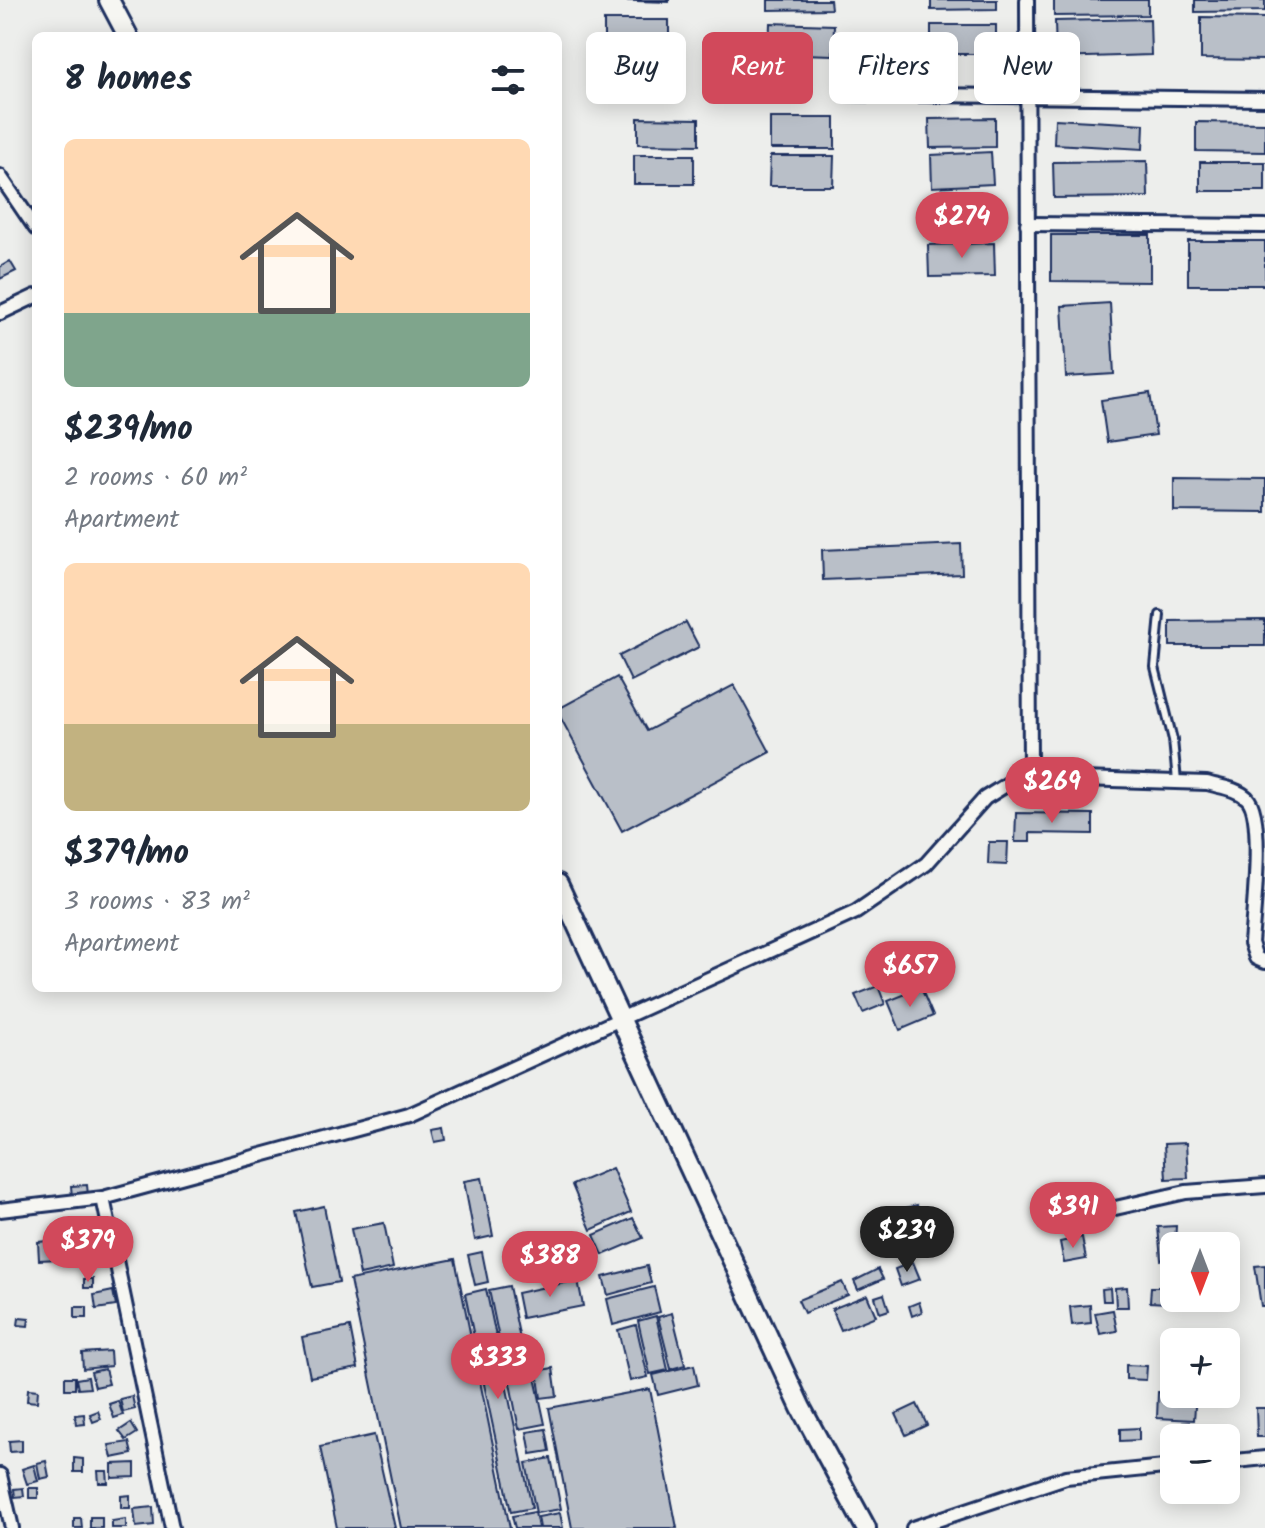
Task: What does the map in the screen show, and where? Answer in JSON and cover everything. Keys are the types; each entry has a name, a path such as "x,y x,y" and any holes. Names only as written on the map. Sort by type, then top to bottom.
{"main road":[{"path":"109,0 126,32"},
{"path":"562,893 801,1408 866,1528"}],"street":[{"path":"1027,0 1027,32"},
{"path":"1080,96 1265,99"},
{"path":"1027,104 1030,775"},
{"path":"0,176 32,223"},
{"path":"1027,224 1265,226"},
{"path":"0,313 32,298"},
{"path":"0,1210 103,1198 409,1115 856,912 926,864 960,824 1000,786 1030,775 1207,783 1234,790 1249,799 1258,820 1260,885 1251,943 1256,958 1265,962"},
{"path":"1102,1211 1186,1192 1265,1186"},
{"path":"103,1198 172,1528"},
{"path":"1240,1461 1265,1458"},
{"path":"913,1528 1066,1477 1160,1467"},
{"path":"0,1475 12,1528"}],"lane":[{"path":"1160,615 1155,667 1173,740 1177,782"}],"building":[{"path":"603,0 669,0 669,2"},
{"path":"768,0 830,0 831,9 768,10"},
{"path":"931,0 997,0 997,9 931,10"},
{"path":"1054,0 1148,0 1148,15 1054,16"},
{"path":"1195,0 1265,0 1265,11 1195,12"},
{"path":"1201,17 1265,18 1265,60 1201,59"},
{"path":"1150,19 1151,55 1080,57 1080,32 1055,32 1055,21"},
{"path":"604,20 669,20 669,32 604,32"},
{"path":"770,23 834,25 834,32 829,32 829,55 813,54 813,32 770,32"},
{"path":"931,25 996,25 996,32 974,32 974,54 958,54 958,32 931,32"},
{"path":"638,118 699,119 699,145 638,144"},
{"path":"770,118 835,118 835,149 770,149"},
{"path":"995,118 995,147 930,148 929,119"},
{"path":"1055,119 1144,124 1143,149 1054,144"},
{"path":"1196,122 1265,123 1265,152 1196,151"},
{"path":"991,152 993,184 932,187 931,155"},
{"path":"634,155 694,155 694,184 634,184"},
{"path":"770,156 834,156 833,186 769,186"},
{"path":"1147,161 1148,197 1054,198 1053,162"},
{"path":"1200,162 1265,162 1265,191 1200,191"},
{"path":"1051,235 1150,235 1150,282 1051,281"},
{"path":"1188,241 1265,241 1265,285 1188,285"},
{"path":"994,243 995,276 929,277 928,245"},
{"path":"10,261 16,271 0,279 0,267"},
{"path":"1110,303 1114,374 1066,377 1062,306"},
{"path":"1150,393 1156,435 1107,442 1101,400"},
{"path":"1174,478 1265,479 1265,512 1174,511"},
{"path":"961,544 962,574 823,580 822,550"},
{"path":"1265,620 1265,646 1170,646 1170,621"},
{"path":"686,622 699,647 631,681 619,656"},
{"path":"617,677 647,731 734,685 770,752 622,831 562,720 562,707"},
{"path":"1016,813 1093,814 1093,834 1030,833 1030,842 1015,842"},
{"path":"989,842 1008,842 1007,865 988,864"},
{"path":"878,986 885,1004 863,1013 855,995"},
{"path":"921,988 933,1016 900,1030 888,1001"},
{"path":"444,1128 446,1140 435,1142 432,1130"},
{"path":"1186,1143 1188,1178 1166,1179 1164,1144"},
{"path":"612,1168 631,1212 591,1230 572,1185"},
{"path":"482,1178 493,1236 475,1240 464,1181"},
{"path":"87,1185 88,1195 72,1197 71,1186"},
{"path":"917,1205 925,1235 887,1245 879,1215"},
{"path":"324,1206 339,1282 312,1287 296,1212"},
{"path":"633,1218 643,1238 603,1255 594,1235"},
{"path":"384,1223 393,1268 360,1275 351,1229"},
{"path":"1176,1226 1176,1232 1160,1232 1160,1249 1158,1227"},
{"path":"80,1234 84,1252 67,1255 63,1238"},
{"path":"1082,1237 1086,1259 1064,1263 1060,1242"},
{"path":"58,1240 59,1259 39,1260 38,1242"},
{"path":"482,1252 488,1282 475,1285 468,1255"},
{"path":"455,1259 510,1528 401,1528 350,1280"},
{"path":"913,1262 920,1279 901,1286 895,1269"},
{"path":"1265,1265 1265,1306 1261,1306 1255,1266"},
{"path":"647,1266 651,1283 608,1295 603,1277"},
{"path":"878,1269 883,1279 858,1290 854,1281"},
{"path":"84,1279 93,1279 93,1288 84,1288"},
{"path":"578,1280 583,1306 522,1318 517,1293"},
{"path":"842,1282 848,1295 804,1313 798,1300"},
{"path":"509,1286 522,1349 502,1353 489,1290"},
{"path":"654,1287 660,1312 613,1325 607,1299"},
{"path":"1127,1287 1128,1307 1116,1307 1115,1288"},
{"path":"1151,1287 1160,1287 1160,1303 1150,1302"},
{"path":"1110,1288 1111,1301 1103,1301 1102,1289"},
{"path":"486,1289 532,1508 511,1512 465,1294"},
{"path":"113,1291 116,1306 96,1309 94,1295"},
{"path":"884,1294 889,1310 880,1313 875,1297"},
{"path":"867,1295 876,1316 841,1330 832,1309"},
{"path":"919,1302 922,1312 912,1316 909,1306"},
{"path":"1090,1305 1091,1323 1072,1325 1070,1307"},
{"path":"75,1307 87,1307 87,1318 75,1318"},
{"path":"1113,1310 1117,1331 1100,1334 1095,1313"},
{"path":"672,1313 685,1365 671,1369 658,1317"},
{"path":"656,1316 668,1370 650,1374 638,1321"},
{"path":"19,1318 29,1319 28,1326 18,1325"},
{"path":"636,1325 648,1377 630,1381 618,1330"},
{"path":"350,1327 358,1368 310,1377 302,1337"},
{"path":"110,1351 111,1366 83,1369 82,1353"},
{"path":"694,1365 698,1385 658,1395 653,1375"},
{"path":"1126,1365 1147,1366 1146,1380 1126,1379"},
{"path":"533,1368 545,1424 519,1429 508,1373"},
{"path":"553,1368 557,1396 541,1398 537,1371"},
{"path":"105,1369 109,1384 95,1387 91,1372"},
{"path":"65,1377 75,1377 75,1389 65,1389"},
{"path":"88,1377 90,1388 78,1389 76,1379"},
{"path":"28,1389 38,1390 37,1402 27,1401"},
{"path":"650,1389 677,1528 572,1528 549,1408"},
{"path":"1158,1392 1160,1408 1195,1408 1194,1420 1157,1418"},
{"path":"132,1396 135,1409 123,1412 120,1399"},
{"path":"118,1401 123,1415 114,1418 109,1404"},
{"path":"917,1404 927,1425 906,1435 896,1414"},
{"path":"1256,1408 1265,1408 1265,1437 1257,1437"},
{"path":"98,1411 101,1419 93,1422 90,1414"},
{"path":"84,1414 85,1424 76,1425 75,1415"},
{"path":"131,1423 137,1433 126,1440 119,1431"},
{"path":"1139,1428 1139,1440 1120,1441 1120,1429"},
{"path":"546,1429 550,1451 531,1454 527,1432"},
{"path":"374,1435 395,1528 337,1528 320,1447"},
{"path":"22,1440 22,1451 10,1452 9,1441"},
{"path":"129,1442 132,1454 112,1458 109,1445"},
{"path":"74,1458 83,1459 83,1472 74,1472"},
{"path":"551,1458 561,1509 536,1513 526,1463"},
{"path":"46,1461 49,1477 40,1479 37,1463"},
{"path":"135,1463 135,1477 112,1478 112,1464"},
{"path":"34,1465 38,1481 27,1484 22,1469"},
{"path":"98,1471 107,1471 108,1483 99,1483"},
{"path":"23,1488 24,1496 15,1497 14,1489"},
{"path":"29,1488 38,1488 38,1498 29,1498"},
{"path":"130,1495 130,1508 121,1508 121,1496"},
{"path":"153,1507 154,1525 136,1527 134,1509"},
{"path":"535,1512 538,1528 515,1528 512,1516"},
{"path":"560,1513 563,1528 540,1528 538,1517"},
{"path":"90,1517 102,1517 102,1528 90,1528"},
{"path":"74,1518 81,1518 82,1528 74,1528"},
{"path":"126,1519 126,1528 112,1528 112,1521"}]}
